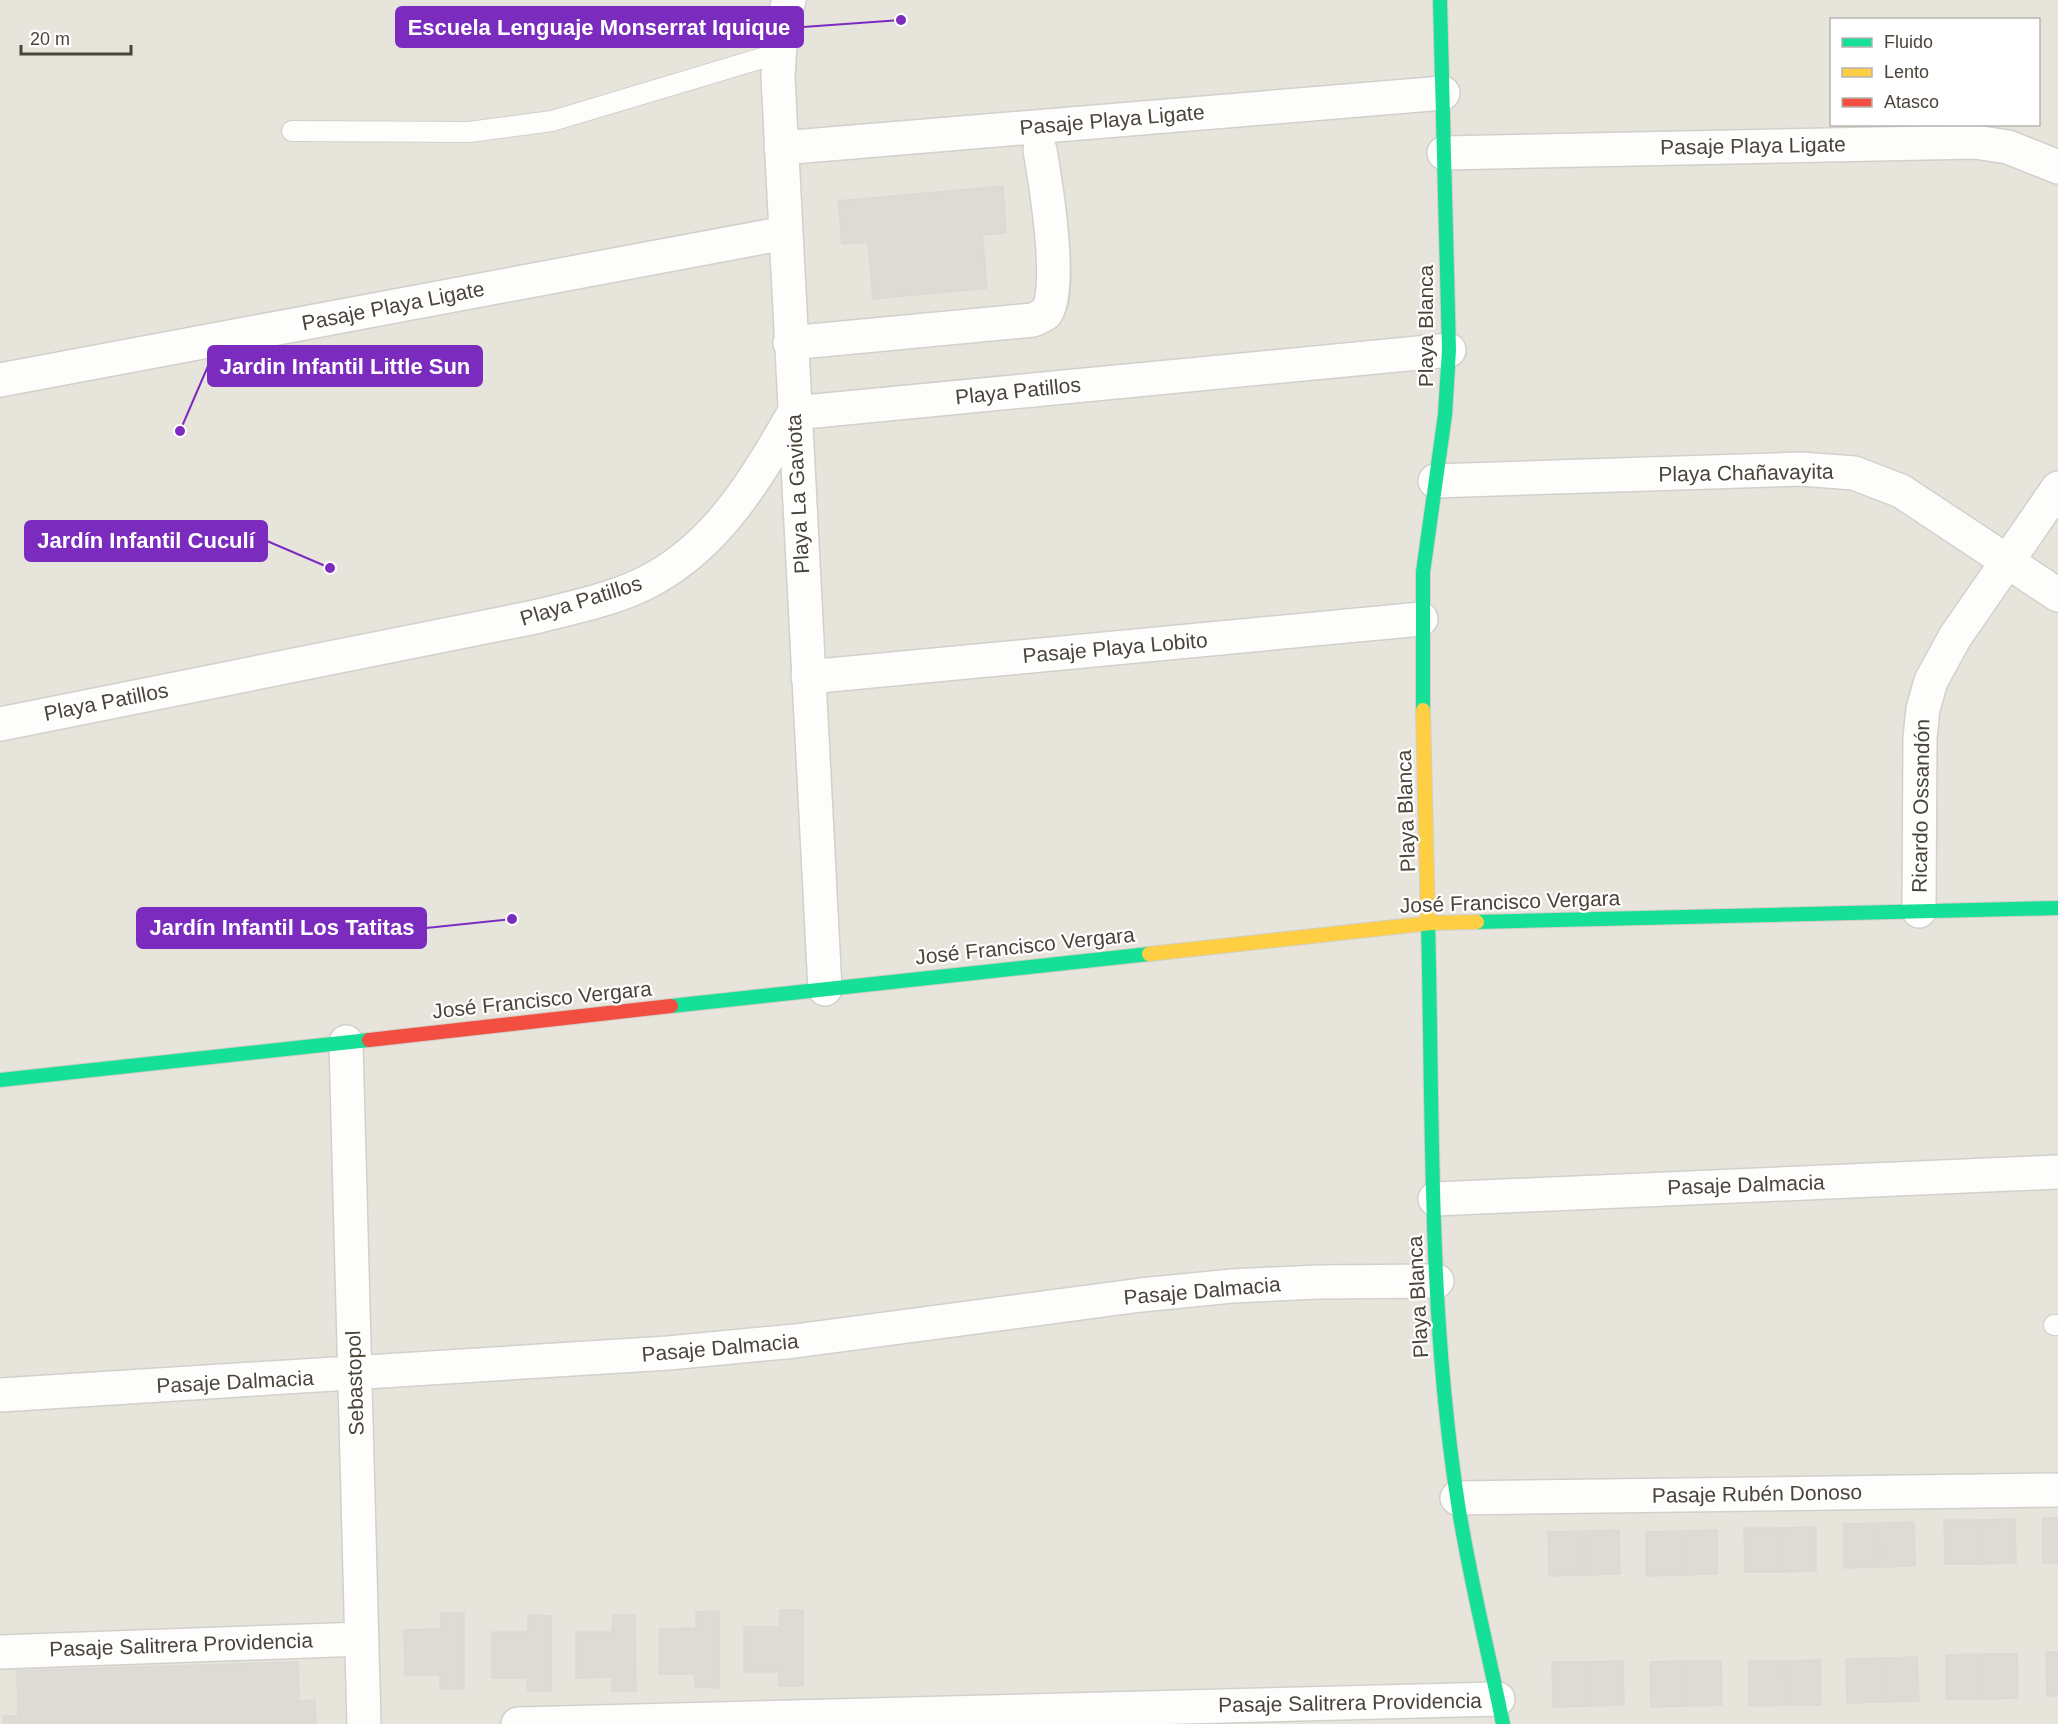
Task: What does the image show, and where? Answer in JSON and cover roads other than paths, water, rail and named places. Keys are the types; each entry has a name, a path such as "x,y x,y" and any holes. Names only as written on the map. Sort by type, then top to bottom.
{"street":[{"name":"Playa La Gaviota","path":"789,0 778,54 781,148 825,989"},
{"name":"Playa Blanca","path":"1440,0 1449,350 1445,415 1423,572 1421,619 1431,923 1437,1281 1450,1449 1457,1498 1500,1712"},
{"name":"Pasaje Playa Ligate","path":"781,148 1443,93"},
{"name":"Pasaje Playa Ligate","path":"1444,153 1964,141 2008,147 2058,167"},
{"path":"790,343 1034,320 1045,314 1052,298 1052,214 1040,150"},
{"name":"Pasaje Playa Ligate","path":"0,380 785,233"},
{"name":"Playa Patillos","path":"0,724 534,617 620,594 653,579 678,562 728,517 749,491 794,413 1449,350"},
{"name":"Playa Chañavayita","path":"1435,481 1801,469 1837,470 1878,480 1901,491 2058,595"},
{"name":"Ricardo Ossandón","path":"1919,911 1920,738 1923,709 1931,681 1942,658 2058,488"},
{"name":"Pasaje Playa Lobito","path":"808,677 1421,619"},
{"name":"José Francisco Vergara","path":"0,1080 1431,923 2058,908"},
{"name":"Sebastopol","path":"346,1042 364,1724"},
{"name":"Pasaje Dalmacia","path":"1435,1198 2058,1172"},
{"name":"Pasaje Dalmacia","path":"0,1395 355,1375 795,1341 1141,1295 1232,1286 1317,1282 1437,1281"},
{"name":"Pasaje Rubén Donoso","path":"1457,1498 2058,1490"},
{"name":"Pasaje Salitrera Providencia","path":"0,1652 362,1639"},
{"name":"Pasaje Salitrera Providencia","path":"518,1724 1500,1712"}],"lane":[{"path":"292,131 469,132 552,121 778,54"}],"place":[{"name":"Escuela Lenguaje Monserrat Iquique","path":"901,20"},
{"name":"Jardin Infantil Little Sun","path":"180,431"},
{"name":"Jardín Infantil Cuculí","path":"330,568"},
{"name":"Jardín Infantil Los Tatitas","path":"512,919"}]}
